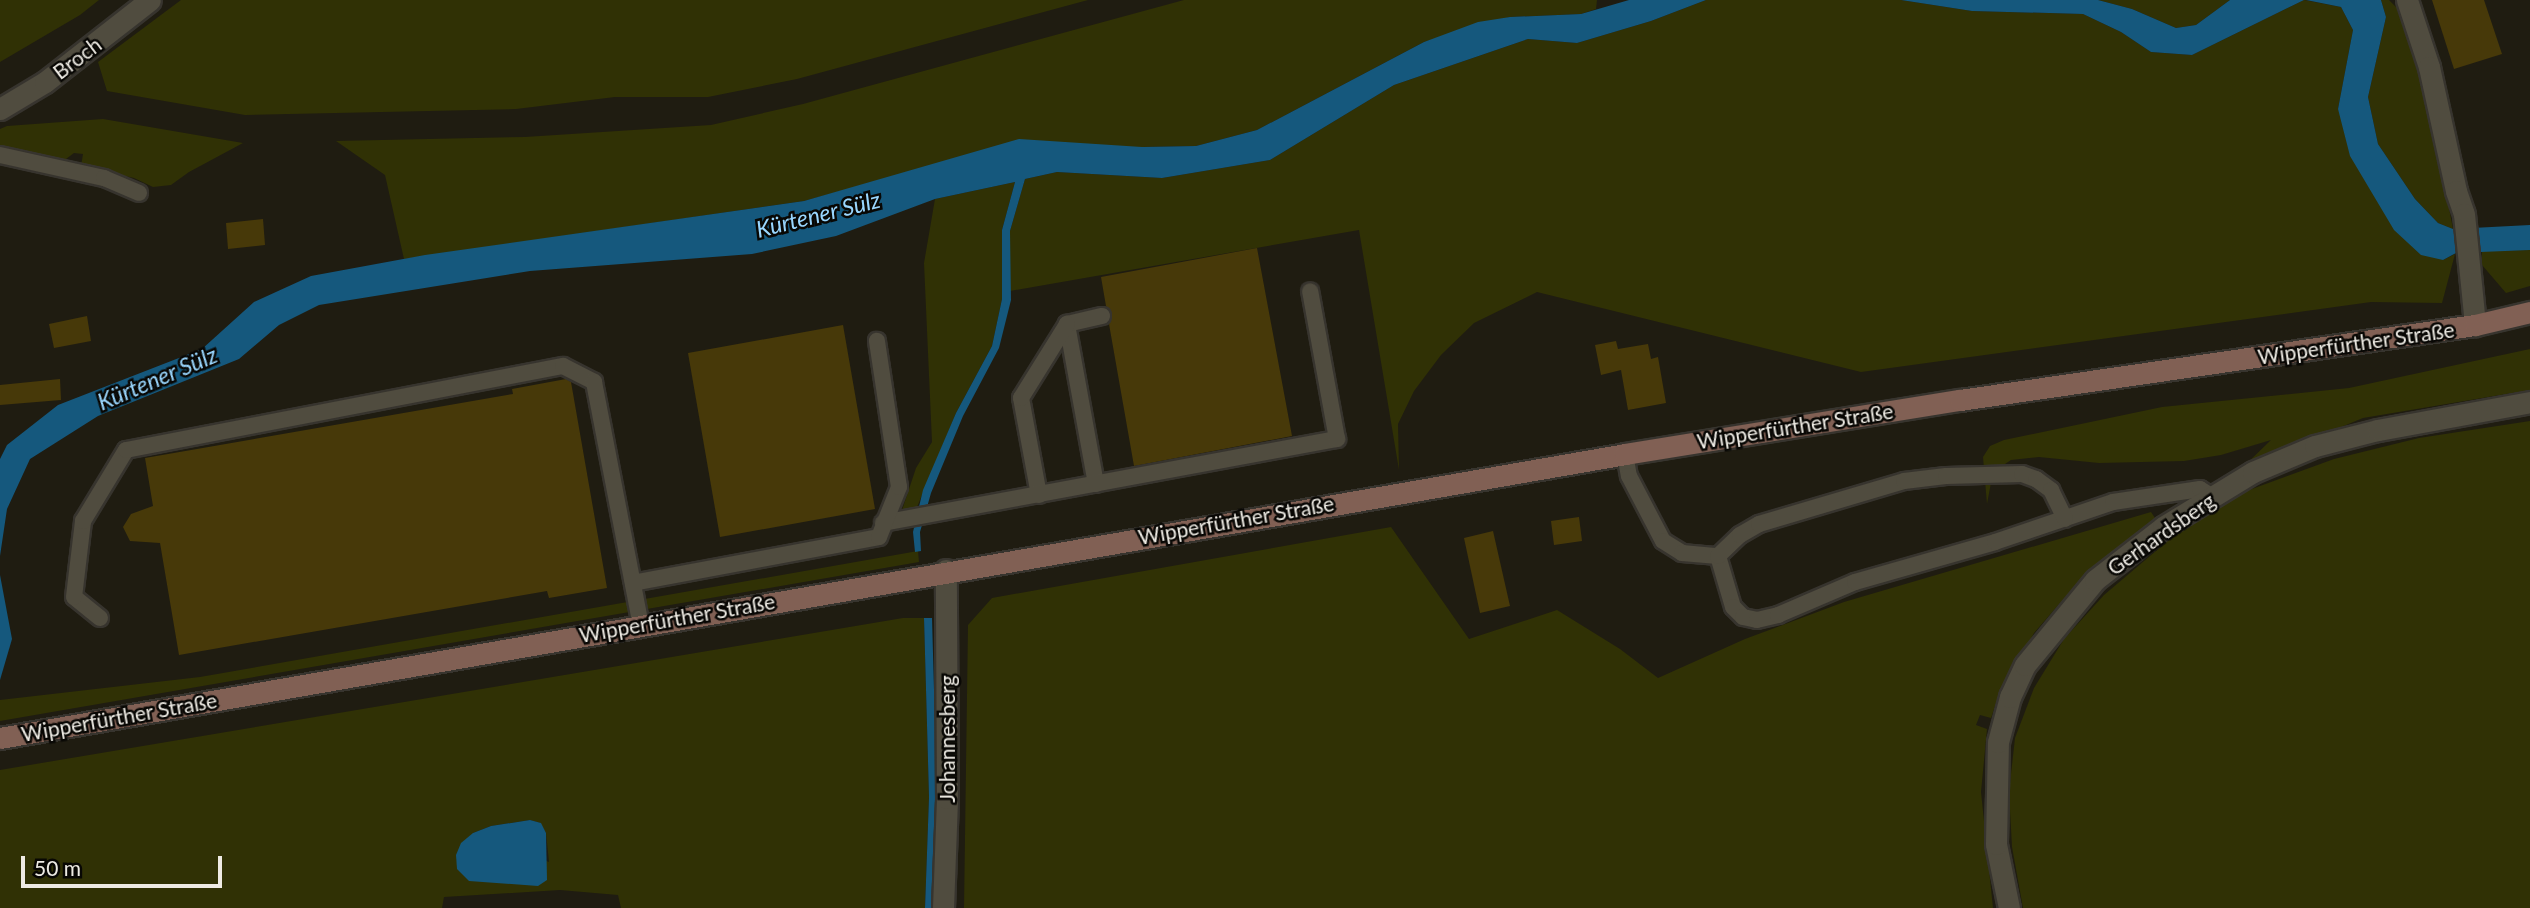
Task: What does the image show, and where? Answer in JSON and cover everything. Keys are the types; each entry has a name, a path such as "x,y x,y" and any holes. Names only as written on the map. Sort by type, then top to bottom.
{"main road":[{"name":"Wipperfürther Straße","path":"0,738 946,570 1625,454 1960,400 2475,326 2530,312"}],"street":[{"name":"Broch","path":"0,109 45,82 150,0"},
{"name":"Wipperfürther Straße","path":"2407,0 2429,67 2456,191 2464,214 2475,326"},
{"name":"Gerhardsberg","path":"2009,908 1996,844 1998,742 2010,697 2025,665 2095,580 2163,527 2253,472 2315,446 2378,430 2530,402"},
{"name":"Johannesberg","path":"943,908 947,798 946,570"}],"lane":[{"path":"0,155 104,178 139,193"},
{"path":"883,523 1337,439 1310,290"},
{"path":"1039,495 1021,398 1067,324 1102,316"},
{"path":"1067,324 1096,484"},
{"path":"633,583 878,537 898,487 877,341"},
{"path":"100,618 74,597 83,521 126,450 563,366 594,382 641,625"},
{"path":"1625,454 1629,476 1663,541 1682,553 1718,556 1740,535 1759,524 1904,481 1946,476 2029,477 2051,490 2065,519"},
{"path":"1718,556 1733,607 1743,617 1757,620 1778,615 1855,582 1995,542 2113,502 2200,489 2213,497"}],"shaded area":[{"path":"0,0 99,0 80,15 0,62"},
{"path":"181,0 1088,0 797,79 708,97 615,97 516,109 245,115 107,91 98,62"},
{"path":"1184,0 1597,0 1596,9 1581,14 1510,17 1424,42 1257,130 1196,146 1142,147 900,175 804,201 404,259 385,175 336,141 525,137 711,125 803,104"},
{"path":"1706,0 1901,0 1972,11 2083,14 2121,32 2151,52 2192,55 2304,0 2341,7 2353,30 2338,109 2443,260 2455,254 2442,303 2371,302 1861,372 1537,292 1474,323 1441,355 1414,391 1398,424 1399,470 1359,230 1010,291 1010,231 1025,179 1057,172 1162,178 1270,160 1394,85 1528,39 1577,43 1651,21"},
{"path":"2098,0 2230,0 2196,25 2176,28 2132,9"},
{"path":"2381,0 2389,0 2401,12 2424,78 2453,229 2438,223 2415,199 2378,144 2368,97 2386,17"},
{"path":"103,119 243,143 189,172 171,185 153,187 134,178 81,166 83,154 74,153 62,162 0,149 0,129 7,126"},
{"path":"1015,182 1002,230 1002,299 992,346 956,413 917,507 902,510 916,468 932,442 924,263 935,199"},
{"path":"2530,250 2530,286 2506,293 2482,265 2482,251"},
{"path":"2530,349 2530,390 2363,418 2242,468 2271,440 2221,455 2184,461 2099,463 2039,457 2011,460 1993,472 1987,504 1983,457 1990,446 2004,440 2162,407 2349,388"},
{"path":"2530,421 2530,908 2023,908 2012,847 2009,792 2015,738 2034,688 2064,639 2104,595 2170,539 2241,493 2334,459 2419,438"},
{"path":"2151,512 2155,518 2086,573 2034,633 1998,697 1991,718 1980,715 1976,725 1987,729 1981,792 1993,908 964,908 968,625 992,598 1391,527 1469,639 1557,610 1620,649 1658,678 1745,639 1844,602"},
{"path":"918,551 919,562 0,721 0,700 200,677"},
{"path":"903,618 924,618 929,797 925,908 621,908 618,895 560,890 444,897 442,908 0,908 0,770","holes":["530,820 540,823 546,833 549,862 473,833 491,826"]}],"water":[{"name":"Kürtener Sülz","path":"1629,0 1706,0 1651,21 1577,43 1528,39 1394,85 1270,160 1162,178 1057,172 1025,179 1010,231 1011,300 999,348 963,416 931,493 920,532 921,551 915,552 913,532 923,490 956,413 992,346 1002,299 1002,230 1015,182 935,199 836,236 752,254 530,271 319,305 279,325 239,359 98,416 30,459 7,509 0,556 0,459 7,445 58,405 202,349 254,302 311,276 425,255 804,201 1019,139 1142,147 1196,146 1257,130 1424,42 1478,22 1510,17 1581,14"},
{"path":"1901,0 2098,0 2132,9 2176,28 2196,25 2230,0 2304,0 2192,55 2151,52 2121,32 2083,14 1972,11"},
{"path":"2306,0 2381,0 2386,17 2368,97 2378,144 2415,199 2438,223 2453,229 2530,225 2530,250 2456,253 2443,260 2421,255 2394,230 2350,156 2338,109 2353,30 2341,7"},
{"path":"0,575 12,639 0,680"},
{"path":"924,618 932,618 937,797 933,908 925,908 929,797"},
{"path":"530,820 541,823 546,833 547,880 538,886 469,881 457,869 456,855 461,843 473,833 491,826"}],"building":[{"path":"2432,0 2484,0 2502,54 2454,69"},
{"path":"263,219 265,245 228,249 226,223"},
{"path":"1257,248 1292,436 1134,466 1109,324 1112,314 1106,306 1101,277"},
{"path":"87,316 91,341 54,348 49,324"},
{"path":"843,325 875,509 720,537 688,353"},
{"path":"1616,341 1618,349 1648,344 1651,359 1658,357 1666,403 1628,410 1621,370 1601,375 1595,345"},
{"path":"60,379 61,400 0,405 0,385"},
{"path":"566,379 571,382 607,588 549,598 547,591 179,655 160,543 130,541 123,527 131,514 153,506 145,458 513,394 512,389"},
{"path":"1579,517 1582,541 1554,545 1551,521"},
{"path":"1493,531 1510,606 1480,613 1464,538"}]}
